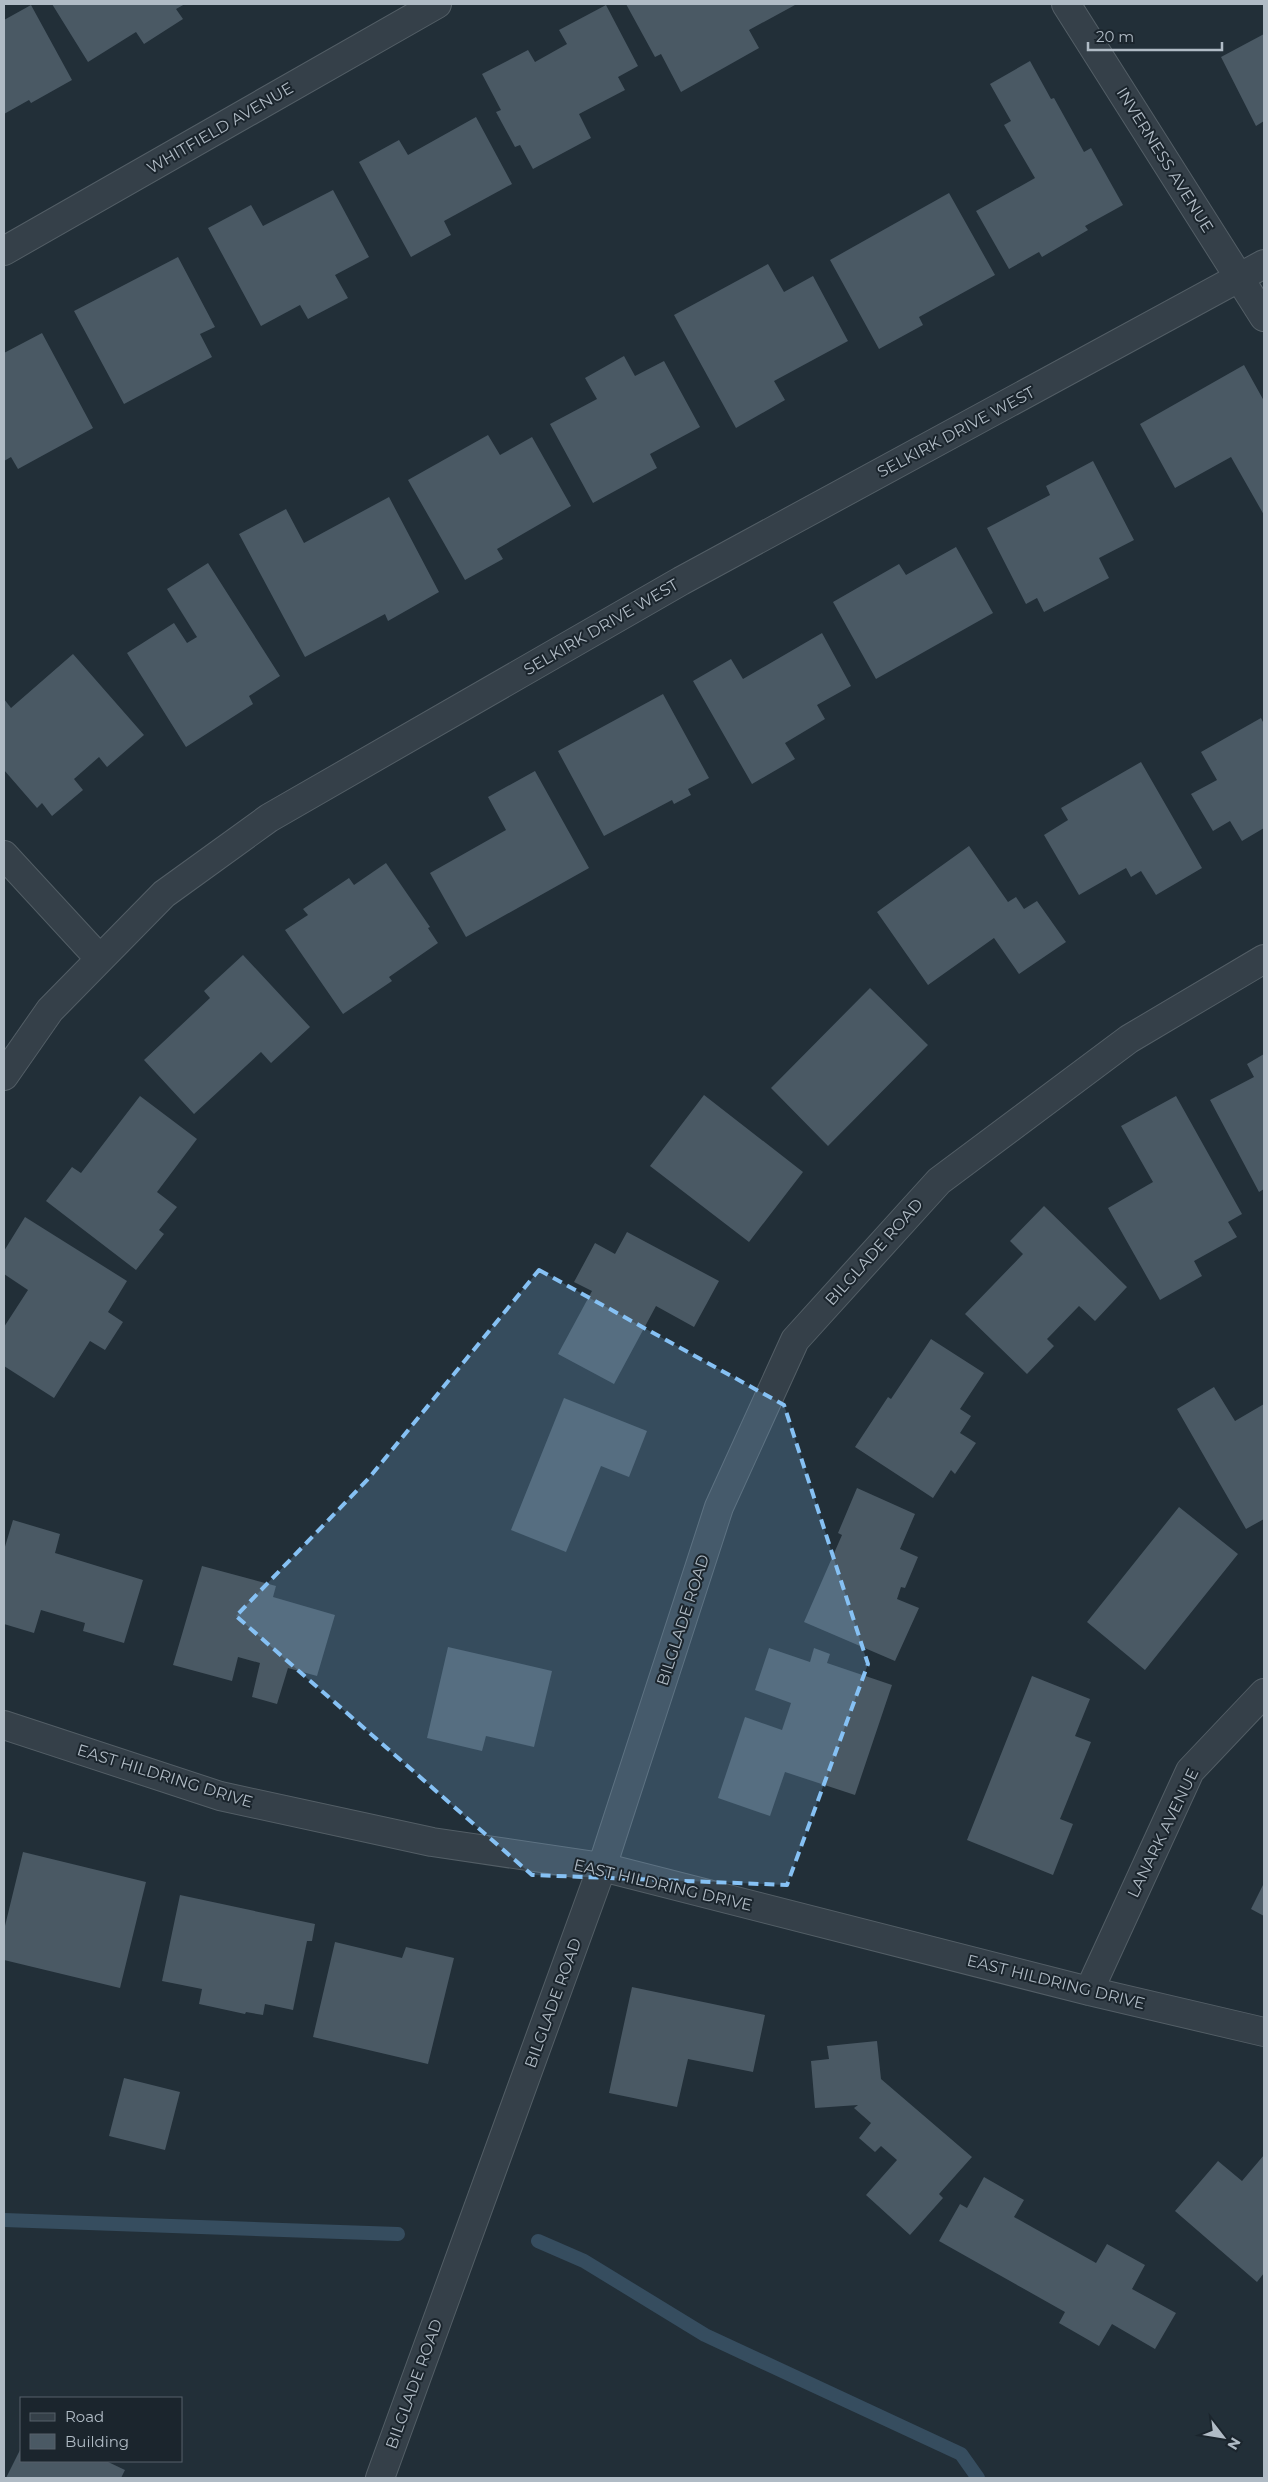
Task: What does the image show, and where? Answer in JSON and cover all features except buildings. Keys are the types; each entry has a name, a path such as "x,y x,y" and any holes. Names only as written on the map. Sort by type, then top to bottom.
{"street":[{"name":"WHITFIELD AVENUE","path":"4,251 437,4"},
{"name":"INVERNESS AVENUE","path":"1066,4 1264,317"},
{"name":"SELKIRK DRIVE WEST","path":"4,1076 50,1010 99,958 164,894 269,818 681,581 1264,264"},
{"path":"4,855 99,958"},
{"name":"BILGLADE ROAD","path":"380,2478 602,1868 719,1507 796,1340 939,1181 1129,1039 1264,959"},
{"name":"LANARK AVENUE","path":"1089,1991 1190,1771 1264,1693"},
{"name":"EAST HILDRING DRIVE","path":"4,1725 220,1796 432,1842 602,1868 1089,1991 1264,2032"}],"highlighted area":[{"path":"539,1270 784,1405 868,1664 787,1885 532,1875 236,1616 369,1478"}],"waterway":[{"path":"4,2220 398,2234"},
{"path":"538,2241 584,2261 705,2335 961,2454 978,2478"}]}
